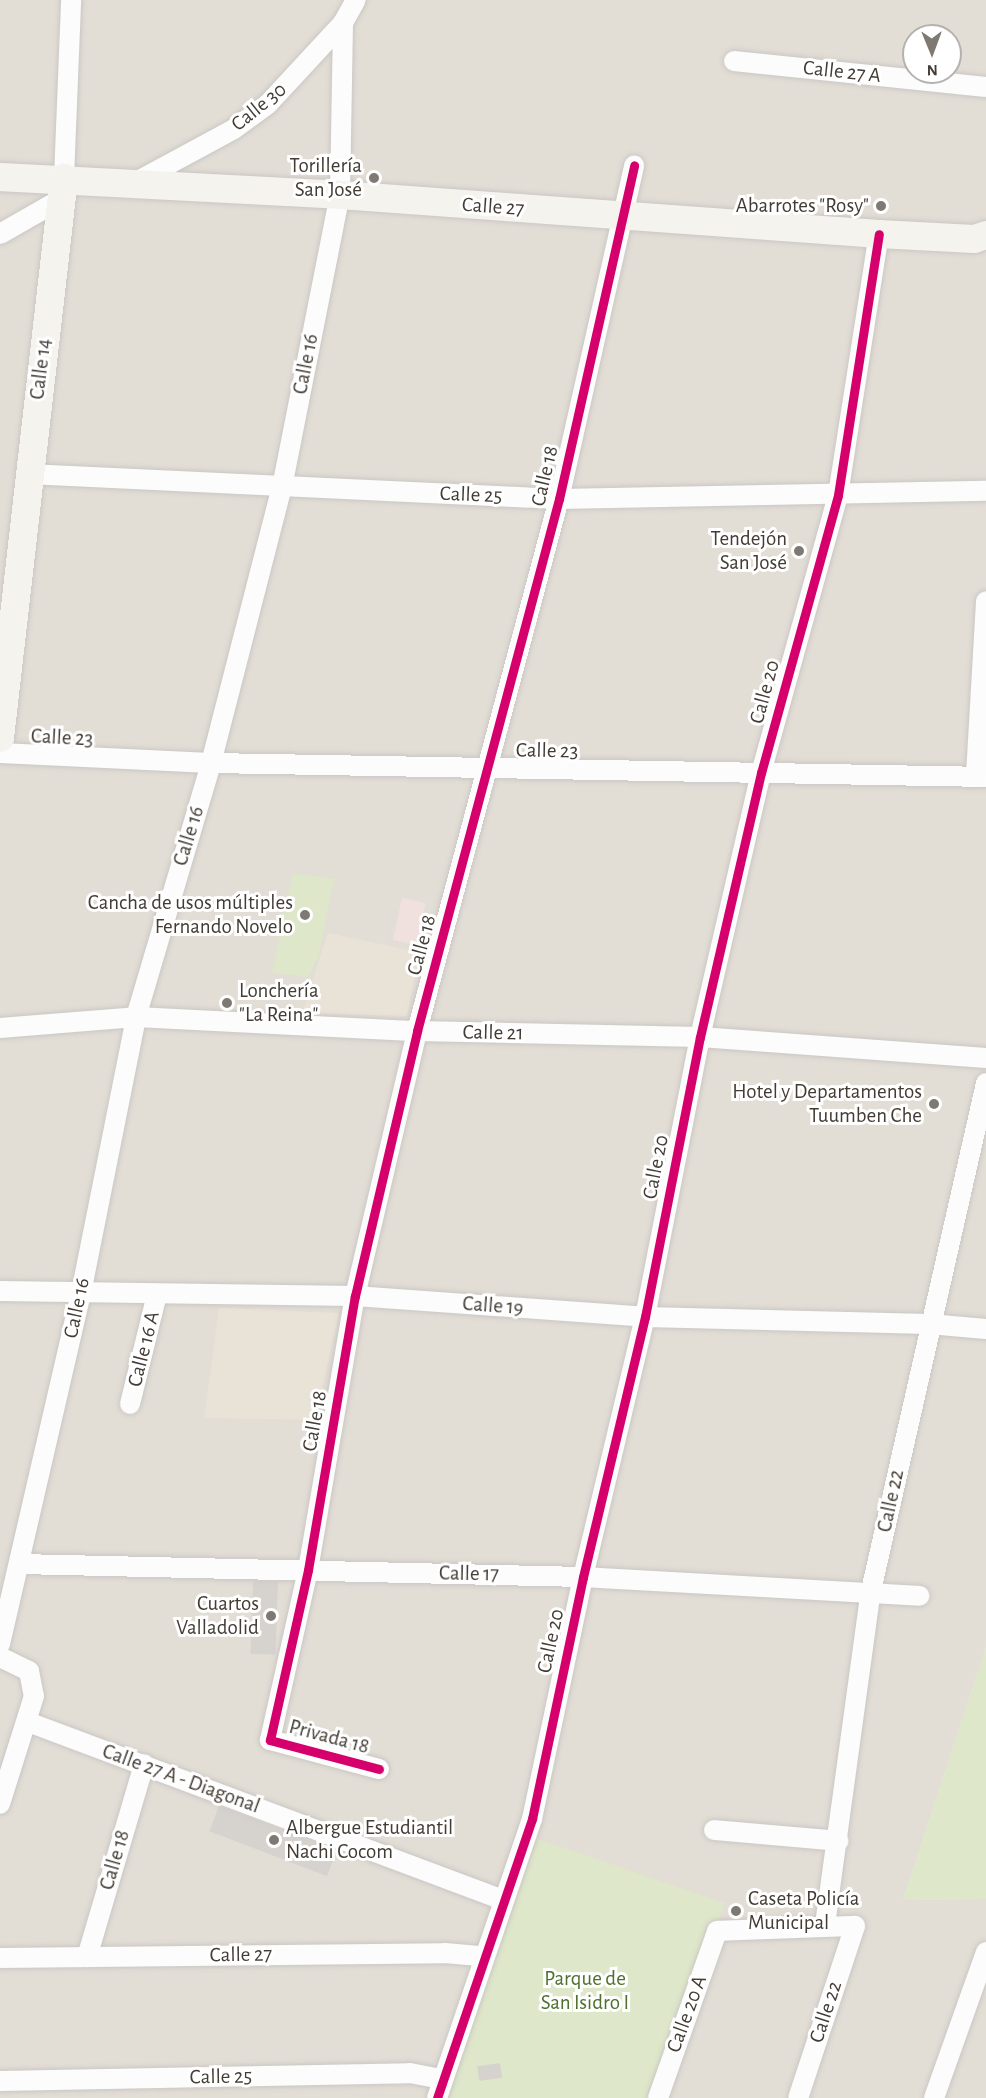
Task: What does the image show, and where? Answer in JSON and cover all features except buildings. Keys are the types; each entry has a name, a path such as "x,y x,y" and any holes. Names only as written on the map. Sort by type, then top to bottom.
{"main road":[{"name":"Calle 27","path":"0,177 62,188 136,182 879,234 974,239 986,235"},
{"name":"Calle 14","path":"0,738 62,188"}],"street":[{"name":"Calle 14","path":"62,188 71,0"},
{"name":"Calle 30","path":"136,182 234,129 268,104 343,23 352,2"},
{"name":"Calle 16","path":"0,1644 81,1293 136,1017 211,763 282,487 340,195 343,23"},
{"name":"Calle 27 A","path":"734,61 986,87"},
{"name":"Calle 18","path":"270,1740 308,1570 355,1296 417,1031 559,499 634,165"},
{"path":"0,234 62,188"},
{"name":"Calle 20","path":"437,2098 482,1956 532,1819 583,1577 645,1317 700,1036 761,773 838,495 879,234"},
{"name":"Calle 25","path":"28,474 559,499 986,491"},
{"path":"981,776 986,601"},
{"name":"Calle 23","path":"0,753 211,763 981,776"},
{"name":"Calle 21","path":"0,1028 136,1017 417,1031 700,1036 986,1058"},
{"name":"Calle 22","path":"798,2098 855,1926 825,1925 870,1595 929,1323 986,1083"},
{"name":"Calle 19","path":"0,1291 355,1296 645,1317 929,1323 986,1329"},
{"name":"Calle 16 A","path":"130,1404 157,1294"},
{"name":"Calle 17","path":"19,1564 583,1577 919,1596"},
{"path":"0,1657 29,1671 34,1696 28,1722 0,1804"},
{"name":"Calle 27 A - Diagonal","path":"28,1722 503,1900"},
{"name":"Privada 18","path":"270,1740 379,1769"},
{"name":"Calle 18","path":"87,1956 144,1764"},
{"path":"714,1830 838,1841"},
{"name":"Calle 20 A","path":"657,2098 717,1931 825,1925"},
{"path":"934,2098 986,1952"},
{"name":"Calle 27","path":"0,1958 445,1953 482,1956"},
{"name":"Calle 25","path":"0,2081 410,2073 442,2079"}],"shaded area":[{"path":"0,0 986,0 986,1647 903,1900 986,1899 986,2098 0,2098"},
{"path":"402,898 425,903 417,945 393,940"},
{"path":"328,933 419,952 407,1016 302,1013"},
{"path":"219,1308 339,1313 315,1420 204,1418"}],"green space":[{"name":"Cancha de usos múltiples Fernando Novelo","path":"293,873 334,879 318,958 308,977 272,973"},
{"path":"986,1647 986,1899 903,1900"},
{"name":"Parque de San Isidro I","path":"535,1838 725,1903 656,2098 432,2098"}],"cycle path":[{"path":"379,1769 270,1740 308,1570 355,1296 417,1031 559,499 634,165"},
{"path":"437,2098 532,1819 583,1577 645,1317 700,1037 761,773 838,495 879,234"}],"place":[{"name":"Torillería San José","path":"374,178"},
{"name":"Abarrotes \"Rosy\"","path":"881,206"},
{"name":"Tendejón San José","path":"799,551"},
{"name":"Cancha de usos múltiples Fernando Novelo","path":"305,915"},
{"name":"Lonchería \"La Reina\"","path":"227,1003"},
{"name":"Hotel y Departamentos Tuumben Che","path":"934,1104"},
{"name":"Cuartos Valladolid","path":"271,1616"},
{"name":"Albergue Estudiantil Nachi Cocom","path":"274,1840"},
{"name":"Caseta Policía Municipal","path":"736,1911"}]}
